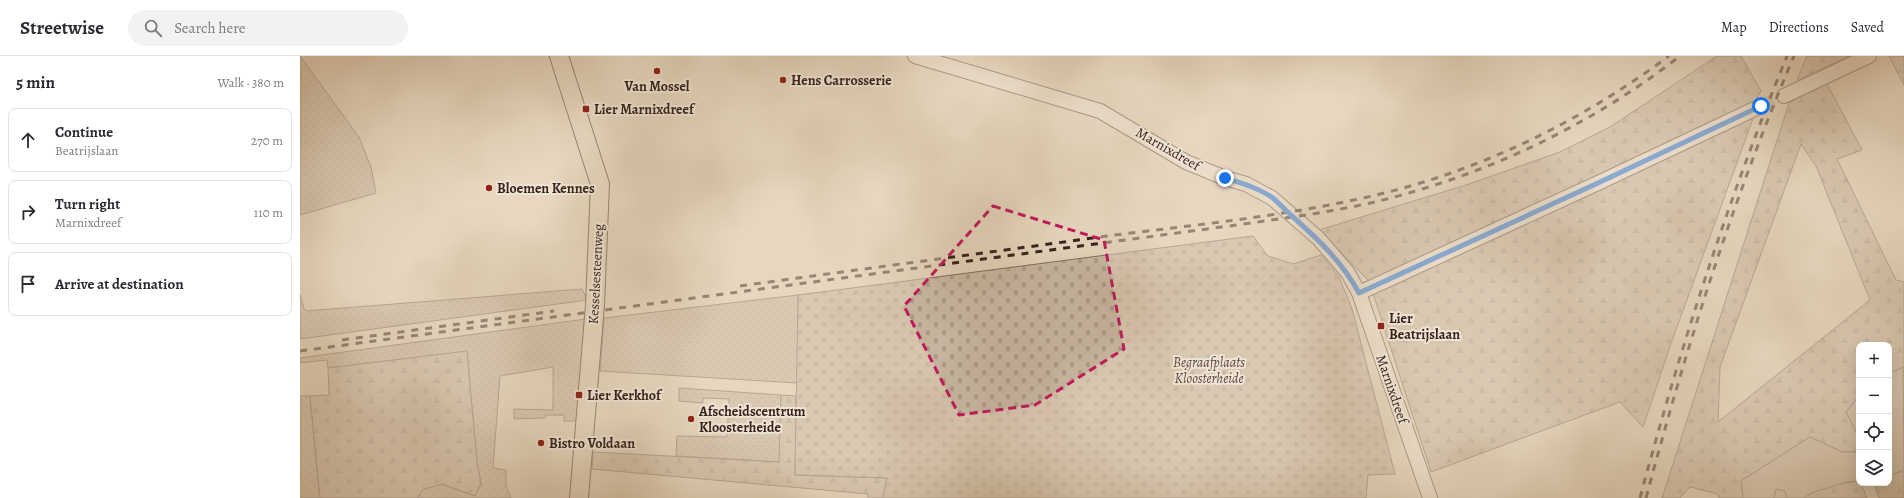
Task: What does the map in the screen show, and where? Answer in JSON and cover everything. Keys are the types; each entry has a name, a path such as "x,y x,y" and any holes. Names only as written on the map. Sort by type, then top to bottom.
{"main road":[{"name":"Kesselsesteenweg","path":"559,56 600,184 595,306 579,498"}],"street":[{"name":"Marnixdreef","path":"915,56 1100,111 1186,162 1225,178 1246,184 1272,198 1318,238 1348,273 1359,293 1430,498"},
{"path":"1784,96 1870,56"},
{"path":"1359,293 1761,106"}],"highlighted area":[{"path":"993,206 1104,240 1124,349 1035,405 959,415 904,306"}],"green space":[{"path":"300,56 359,137 371,167 376,193 300,215"},
{"path":"1717,56 1741,56 1761,91 1745,118 1754,116 1670,346 1643,427 1620,402 1431,472 1369,281 1319,230 1466,185 1560,152 1610,127"},
{"path":"1807,56 1850,56 1797,80"},
{"path":"1889,56 1904,56 1904,85"},
{"path":"1826,82 1862,150 1837,159 1896,280 1904,282 1904,399 1902,397 1903,367 1892,372 1892,342 1856,342 1856,400 1846,412 1856,430 1856,452 1842,452 1810,437 1741,481 1743,498 1719,498 1718,494 1690,487 1680,498 1662,498 1789,103","holes":["1801,144 1816,166 1870,300 1718,422 1720,367"]},
{"name":"Begraafplaats Kloosterheide","path":"1253,236 1268,256 1293,264 1321,255 1339,277 1352,309 1395,474 1368,475 1366,498 883,498 887,478 795,475 798,295"},
{"path":"582,289 587,300 300,339 300,294 304,309 306,311"},
{"path":"798,295 797,383 600,371 604,318"},
{"path":"586,319 580,421 564,421 564,415 546,415 545,418 514,419 514,409 553,410 553,367 500,376 493,468 506,470 506,486 511,498 418,498 422,490 441,484 475,496 481,484 477,463 467,352 328,368 327,360 300,363 300,358"},
{"path":"467,351 477,463 481,483 475,496 442,484 422,490 418,498 320,498 310,396 329,395 328,368"},
{"path":"1903,367 1904,470 1892,475 1892,378 1892,372"},
{"path":"679,388 781,395 780,462 676,456 677,436 727,437 729,399 703,398 703,403 679,401"},
{"path":"781,395 796,396 795,475 887,478 883,498 868,498 868,494 592,469 593,452 779,462"},
{"path":"300,396 310,396 320,498 300,498"},
{"path":"1856,400 1856,431 1846,412"},
{"path":"1810,437 1842,452 1856,452 1856,481 1847,482 1811,493 1804,498 1787,498 1785,491 1776,489 1774,498 1743,498 1741,481"},
{"path":"1904,470 1904,498 1879,498 1875,486 1892,486 1892,475"},
{"path":"1856,481 1856,486 1862,486 1867,498 1804,498 1823,488"},
{"path":"1776,489 1785,491 1787,498 1774,498"}],"tunnel":[{"path":"1761,106 1784,96"}],"railway":[{"path":"740,286 1240,219 1306,209 1372,196 1412,186 1451,173 1528,141 1564,123 1600,102 1669,56"},
{"path":"300,351 1302,216 1357,206 1416,191 1457,178 1535,145 1610,105 1680,56"},
{"path":"1640,498 1655,442 1706,275 1765,110 1787,56"},
{"path":"1646,498 1677,386 1712,274 1751,164 1794,56"},
{"path":"342,340 554,311"}],"place":[{"name":"Van Mossel","path":"657,71"},
{"name":"Hens Carrosserie","path":"783,80"},
{"name":"Lier Marnixdreef","path":"586,109"},
{"name":"Bloemen Kennes","path":"489,188"},
{"name":"Lier Beatrijslaan","path":"1381,326"},
{"name":"Lier Kerkhof","path":"579,395"},
{"name":"Afscheidscentrum Kloosterheide","path":"691,419"},
{"name":"Bistro Voldaan","path":"541,443"}],"route":[{"path":"1225,178 1246,184 1272,198 1318,238 1348,273 1359,293 1761,106"}]}
